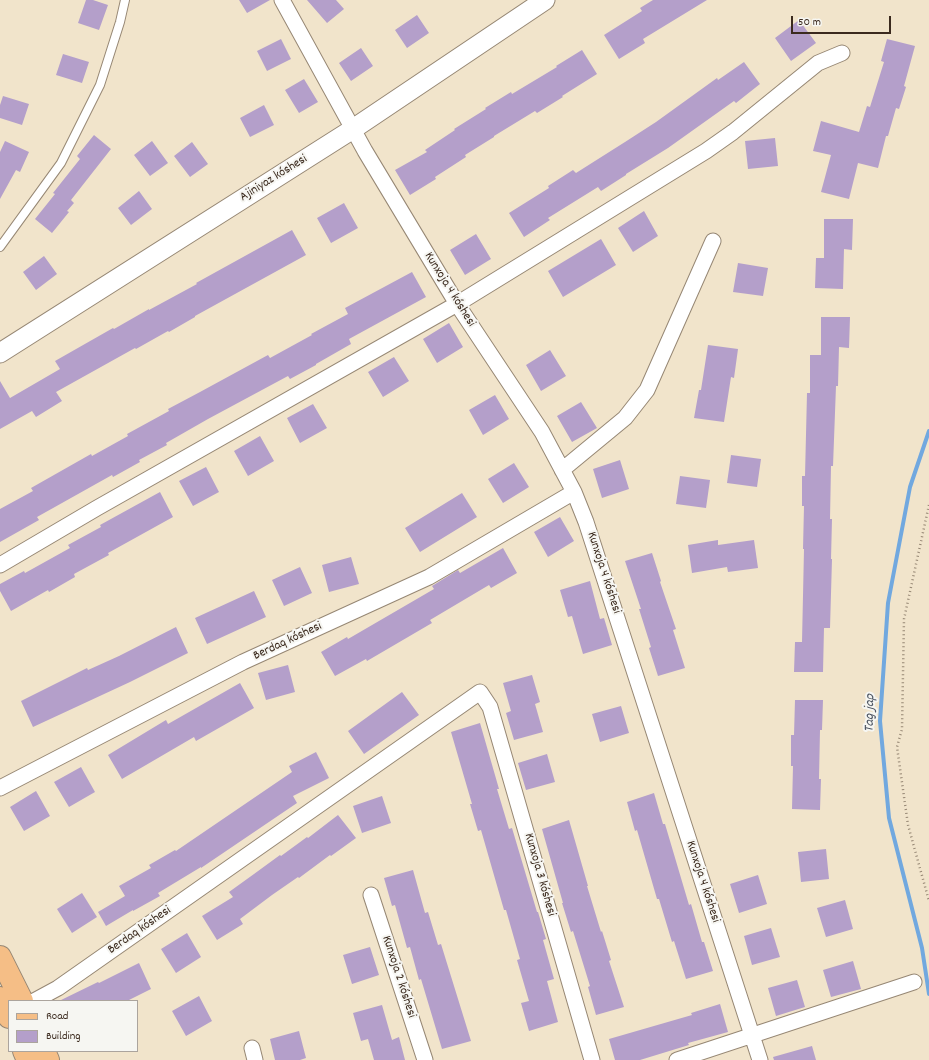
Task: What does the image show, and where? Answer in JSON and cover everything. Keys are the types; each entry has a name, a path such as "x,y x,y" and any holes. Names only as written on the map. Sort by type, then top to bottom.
{"main road":[{"path":"0,957 22,1000"},
{"path":"0,998 8,1016"}],"street":[{"name":"Kunxoja 4 kóshesi","path":"282,0 353,129 457,304 542,432 574,492 588,529 760,1060"},
{"name":"Ajiniyaz kóshesi","path":"0,353 353,129 545,0"},
{"path":"0,565 97,508 457,304 706,151 733,132 818,63 842,53"},
{"path":"562,470 625,418 646,390 713,241"},
{"name":"Berdaq kóshesi","path":"0,788 243,662 429,577 574,492"},
{"name":"Berdaq kóshesi","path":"36,1000 64,984 480,692"},
{"name":"Kunxoja 3 kóshesi","path":"480,692 490,707 592,1060"},
{"name":"Kunxoja 2 kóshesi","path":"370,895 425,1060"},
{"path":"677,1060 914,982"}],"lane":[{"path":"0,247 61,163 100,85 120,22 125,0"}],"path":[{"path":"929,505 904,619 902,729 897,746 908,825 929,901"}],"building":[{"path":"86,0 93,0 108,5 99,30 78,23"},
{"path":"239,0 270,0 247,13"},
{"path":"307,0 336,0 344,9 327,23"},
{"path":"653,0 707,0 643,39 645,43 619,59 604,35 642,11 640,8"},
{"path":"417,15 429,33 407,48 395,30"},
{"path":"799,20 816,43 791,61 775,38"},
{"path":"281,39 291,59 267,71 257,51"},
{"path":"887,39 915,46 904,86 906,87 899,109 896,108 888,136 886,136 878,168 858,163 849,199 821,192 831,155 813,151 821,121 859,132 867,106 870,107 884,62 881,61"},
{"path":"361,48 373,66 351,81 339,63"},
{"path":"582,50 597,74 537,113 535,111 494,136 465,155 466,157 435,177 436,179 410,195 395,170 427,152 425,150 455,130 454,129 486,109 485,108 511,92 512,94"},
{"path":"63,54 89,62 82,83 56,75"},
{"path":"744,62 760,84 736,103 734,101 668,148 601,191 598,187 548,218 550,220 524,237 509,213 549,188 548,186 573,170 576,173 625,142 656,122 717,78 718,80"},
{"path":"304,79 318,102 299,113 285,90"},
{"path":"3,96 29,104 22,125 0,118 0,105"},
{"path":"264,105 274,125 250,137 240,118"},
{"path":"94,135 111,149 71,200 74,203 67,211 69,212 52,233 35,219 80,159 77,156"},
{"path":"775,138 778,166 748,169 745,141"},
{"path":"5,141 29,152 20,172 16,170 0,199 0,152"},
{"path":"152,141 168,163 150,176 134,155"},
{"path":"192,142 208,164 190,177 174,156"},
{"path":"139,191 152,209 131,225 118,208"},
{"path":"344,203 358,228 331,243 317,218"},
{"path":"644,211 658,236 633,252 618,228"},
{"path":"824,219 853,219 852,250 844,249 843,289 815,288 816,258 824,258"},
{"path":"292,230 306,255 195,316 169,332 168,331 136,349 135,348 56,392 62,401 36,417 32,411 0,429 0,381 10,398 60,369 55,361 113,328 114,329 197,284 196,283"},
{"path":"476,234 491,259 465,275 450,250"},
{"path":"601,239 616,265 563,297 548,271"},
{"path":"44,256 57,274 36,290 23,272"},
{"path":"738,263 768,268 763,296 733,292"},
{"path":"412,272 426,297 349,339 351,344 316,365 290,379 288,376 208,419 166,443 167,445 139,460 140,462 113,477 112,475 37,517 39,520 0,542 0,509 33,491 31,488 91,454 92,456 128,436 127,434 169,411 168,409 268,355 270,358 312,335 311,334 348,314 345,308"},
{"path":"821,317 850,317 849,348 839,347 838,386 836,386 833,466 831,466 830,519 832,519 832,559 830,628 824,628 823,672 794,672 795,642 802,642 804,506 802,506 802,476 805,476 807,393 810,393 810,355 821,355"},
{"path":"449,323 463,347 437,363 423,339"},
{"path":"708,345 738,349 734,378 731,377 724,422 694,418 699,390 701,390"},
{"path":"550,350 566,376 541,391 526,365"},
{"path":"394,357 409,381 383,397 368,372"},
{"path":"495,395 509,419 483,435 469,410"},
{"path":"581,402 597,428 572,442 557,416"},
{"path":"313,404 327,428 300,443 287,418"},
{"path":"260,436 274,461 248,476 234,451"},
{"path":"731,455 761,459 757,487 727,483"},
{"path":"620,460 629,489 602,498 593,469"},
{"path":"514,463 529,487 503,503 488,479"},
{"path":"206,467 219,492 193,506 179,481"},
{"path":"680,476 710,480 706,508 676,504"},
{"path":"160,492 173,517 108,553 109,555 74,574 75,577 11,611 0,591 0,584 24,571 25,573 70,548 68,545 101,527 100,525"},
{"path":"462,493 477,517 420,552 405,528"},
{"path":"560,517 574,541 548,557 534,532"},
{"path":"718,540 718,545 754,540 758,568 728,572 727,567 692,573 688,545"},
{"path":"503,548 517,573 491,588 489,585 430,620 432,623 367,661 366,659 335,676 321,652 347,637 348,639 434,589 432,586 458,570 460,573"},
{"path":"652,553 676,629 673,630 685,668 658,676 639,609 641,609 625,561"},
{"path":"351,557 359,584 329,592 322,565"},
{"path":"300,567 312,593 284,606 272,580"},
{"path":"590,581 600,619 604,618 612,645 583,654 572,616 568,617 560,590"},
{"path":"254,591 266,617 207,644 195,618"},
{"path":"176,627 188,653 33,727 21,701 87,668 88,670 119,656"},
{"path":"288,665 295,692 266,700 258,673"},
{"path":"532,675 540,702 535,704 543,732 514,740 506,713 511,711 503,683"},
{"path":"240,683 254,708 196,741 194,737 122,779 108,755 166,720 168,724"},
{"path":"402,692 419,715 364,754 348,731"},
{"path":"795,700 823,700 822,730 820,730 820,810 792,809 793,766 791,766 791,735 794,735"},
{"path":"621,706 629,733 600,742 592,714"},
{"path":"480,723 509,829 512,828 546,939 543,940 554,979 547,981 558,1022 529,1031 521,1003 529,1001 517,960 520,959 481,830 478,831 470,804 472,804 451,732"},
{"path":"316,752 329,778 293,796 297,803 201,868 158,893 160,896 106,926 98,912 125,896 119,886 151,868 149,865 175,850 176,851 292,772 289,766"},
{"path":"547,754 555,782 526,790 518,763"},
{"path":"81,767 95,792 69,807 54,782"},
{"path":"36,791 50,816 24,831 10,807"},
{"path":"654,793 663,824 665,824 689,905 691,904 702,942 704,942 713,971 686,979 674,941 672,942 659,899 657,899 637,830 635,831 627,802"},
{"path":"382,796 391,823 362,833 353,806"},
{"path":"338,815 356,838 272,895 240,919 243,924 217,940 202,916 233,897 229,892 280,855 281,856 307,837 308,838"},
{"path":"569,820 587,886 611,960 609,961 624,1007 596,1015 588,987 590,986 573,931 571,932 562,903 542,829"},
{"path":"826,849 829,879 801,882 798,852"},
{"path":"413,870 425,913 428,912 438,945 441,944 471,1041 442,1049 421,979 419,980 410,947 407,948 395,905 392,906 384,878"},
{"path":"758,875 767,904 739,913 730,884"},
{"path":"82,893 97,917 72,933 57,909"},
{"path":"845,900 853,929 826,937 817,908"},
{"path":"771,928 780,957 752,965 744,936"},
{"path":"187,933 201,957 176,973 161,949"},
{"path":"370,947 379,975 352,984 343,955"},
{"path":"853,961 861,989 831,997 823,970"},
{"path":"139,963 151,989 129,1000 61,1000 98,982 99,983"},
{"path":"797,980 805,1007 776,1016 768,988"},
{"path":"199,996 212,1021 186,1036 172,1011"},
{"path":"720,1004 728,1032 688,1043 689,1045 640,1060 615,1060 609,1039 692,1015 691,1013"},
{"path":"382,1005 392,1040 399,1037 405,1060 374,1060 368,1039 361,1041 353,1013"},
{"path":"299,1031 306,1058 300,1060 275,1060 270,1039"},
{"path":"812,1046 816,1060 774,1060 773,1057"}],"waterway":[{"name":"Tag jap","path":"929,431 910,487 888,603 880,721 889,818 922,948 929,994"}]}
